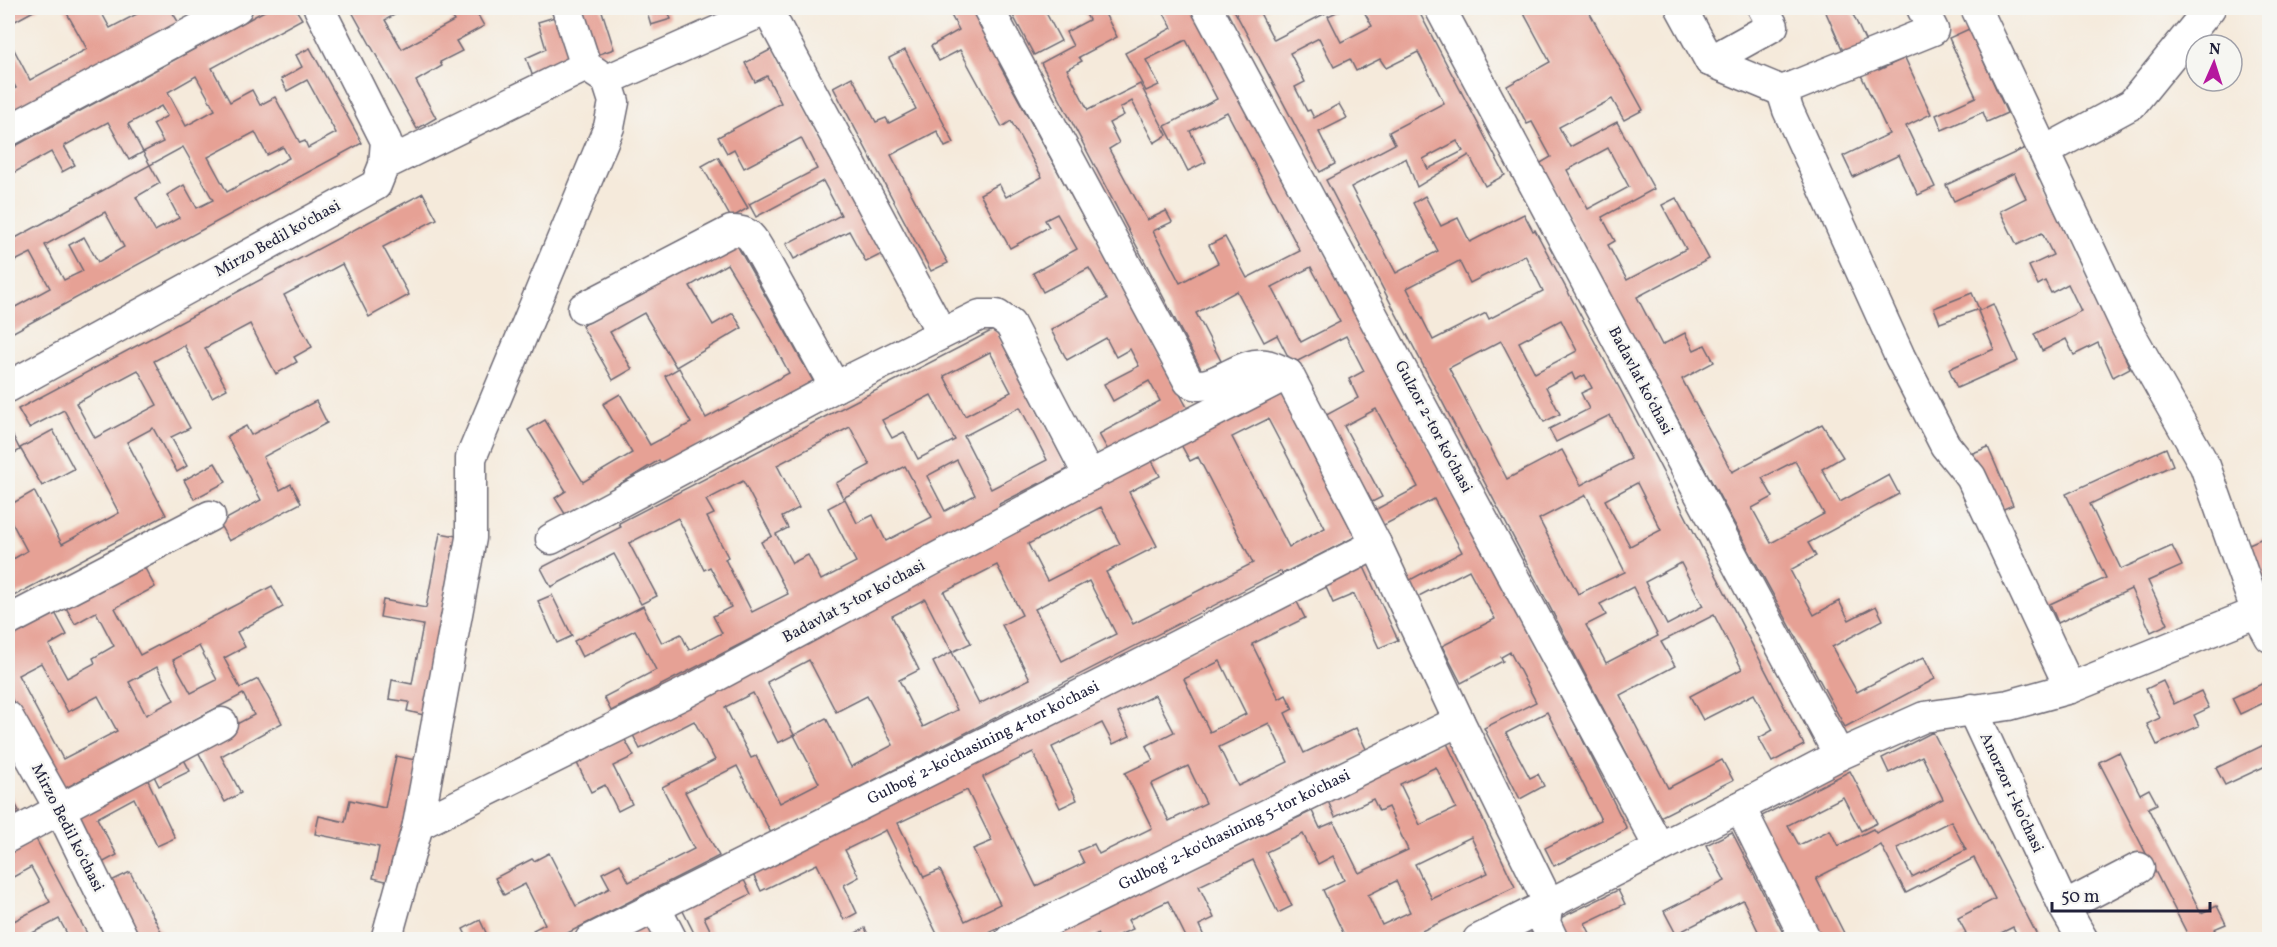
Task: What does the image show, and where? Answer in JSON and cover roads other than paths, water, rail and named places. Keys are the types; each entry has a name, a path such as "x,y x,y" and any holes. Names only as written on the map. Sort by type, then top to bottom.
{"street":[{"path":"8,131 237,8"},
{"path":"319,8 386,141 384,165 597,73 768,8 941,332"},
{"path":"386,939 417,825 471,538 471,458 609,127 614,102 597,73 567,8"},
{"path":"988,8 1189,382 1197,386 1204,386 1240,369 1264,364 1288,374 1376,544 1459,721 1548,902 1545,923 1553,939"},
{"name":"Gulzor 2-tor koʼchasi","path":"1207,8 1659,847"},
{"name":"Badavlat koʻchasi","path":"1440,8 1839,755"},
{"path":"1681,8 1710,61 1785,100 1900,357 1945,445 1971,477 2070,688"},
{"path":"1710,61 1773,26 1763,8"},
{"path":"1785,100 1933,30 1922,8"},
{"path":"2045,151 2132,104 2210,8"},
{"path":"1478,939 1839,755 1924,717 2010,705 2070,688 2265,619 2205,466 2127,328 1979,13"},
{"name":"Mirzo Bedil koʻchasi","path":"8,387 376,185 384,165"},
{"path":"583,308 731,231 742,230 751,235 835,387"},
{"path":"551,539 835,387 941,332 980,315 997,315 1010,324 1089,476"},
{"name":"Badavlat 3-tor koʼchasi","path":"417,825 682,694 1089,476 1288,374"},
{"path":"8,621 210,516"},
{"name":"Gulbog' 2-ko'chasining 4-tor ko'chasi","path":"590,939 1376,544"},
{"name":"Аnorzor 1-koʼchasi","path":"1972,709 2064,907 2083,939"},
{"name":"Mirzo Bedil koʻchasi","path":"8,717 60,809 124,939"},
{"name":"Gulbog' 2-ko'chasining 5-tor ko'chasi","path":"1010,939 1459,721"},
{"path":"8,837 222,723"},
{"path":"1740,807 1806,939"},
{"path":"2064,907 2139,868"},
{"path":"655,907 672,939"}]}
